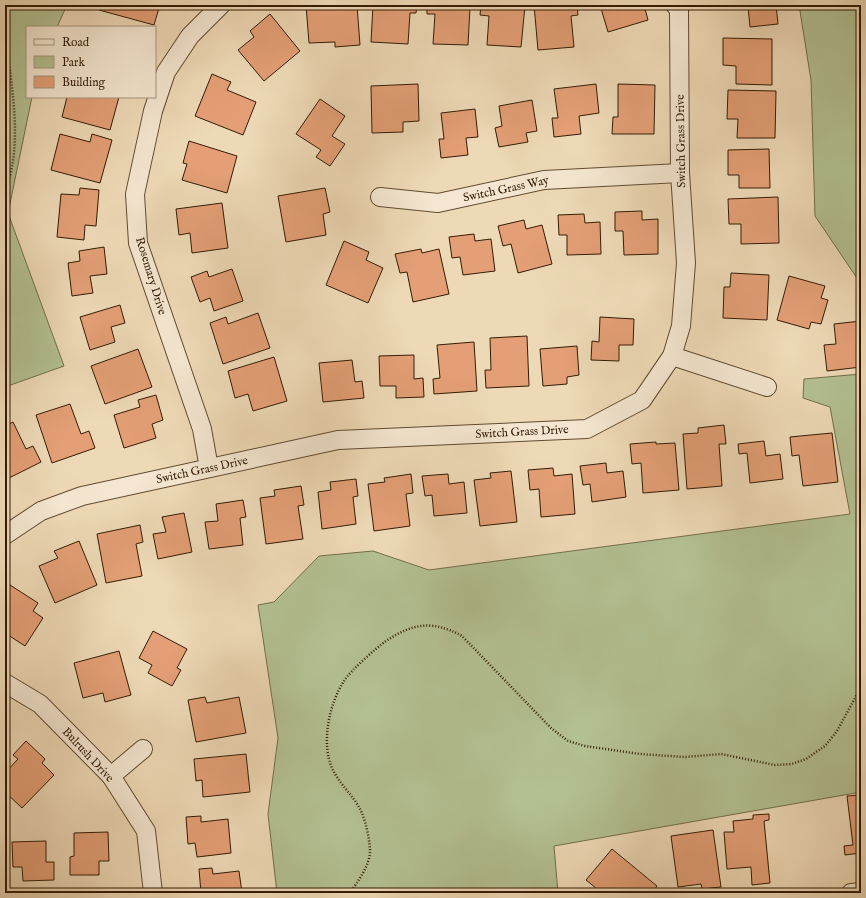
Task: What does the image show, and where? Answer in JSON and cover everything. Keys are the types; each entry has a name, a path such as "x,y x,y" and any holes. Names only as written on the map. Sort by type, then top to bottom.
{"street":[{"name":"Rosemary Drive","path":"209,468 202,429 138,242 135,194 153,112 166,72 190,36 221,5"},
{"name":"Switch Grass Drive","path":"5,535 41,511 82,496 338,440 587,429 642,400 672,356 681,326 686,263 680,173 679,10 675,5"},
{"name":"Switch Grass Way","path":"380,197 438,203 544,180 680,173"},
{"path":"672,356 767,387"},
{"name":"Bulrush Drive","path":"5,683 40,704 110,776 146,831 153,893"},
{"path":"110,776 143,749"},
{"path":"851,893 861,892"}],"path":[{"path":"5,19 10,5"},
{"path":"5,34 13,95 15,149 11,177 5,191"},
{"path":"350,893 365,867 370,851 361,811 332,769 327,753 328,734 334,699 345,680 384,642 405,629 421,625 434,626 448,629 462,636 550,728 568,741 584,746 640,754 685,757 720,754 775,765 792,764 806,759 825,746 837,731 861,687"}],"green space":[{"path":"5,5 67,5 57,26 26,26 26,98 32,98 8,213 64,366 5,387"},
{"path":"799,5 861,5 861,284 815,216 811,80"},
{"path":"861,374 861,792 554,846 558,893 277,893 268,814 278,738 258,605 274,602 319,556 373,551 429,570 850,514 830,407 803,398 804,379"}],"building":[{"path":"101,5 164,5 162,9 159,8 154,25 99,10"},
{"path":"306,5 357,5 360,45 335,47 335,42 309,43"},
{"path":"373,5 417,5 416,13 410,13 408,44 371,42"},
{"path":"427,5 454,5 454,7 470,8 468,45 433,44 435,14 427,14"},
{"path":"481,5 525,6 521,47 487,45 489,16 480,15"},
{"path":"534,5 577,5 578,15 571,16 574,47 538,50"},
{"path":"600,5 644,5 648,20 608,32"},
{"path":"718,5 776,5 778,24 750,27 748,6 719,9"},
{"path":"270,14 300,51 264,81 238,50 254,37 250,31"},
{"path":"723,38 772,39 772,85 736,84 736,66 723,65"},
{"path":"212,74 231,82 227,90 256,102 243,135 195,116"},
{"path":"418,84 419,121 403,122 403,132 372,133 371,86"},
{"path":"596,84 599,113 579,116 581,134 554,137 552,118 558,118 554,89"},
{"path":"618,84 655,85 654,134 612,134 613,117 618,117"},
{"path":"728,90 776,91 775,138 737,138 738,119 727,119"},
{"path":"67,98 119,98 110,130 62,117"},
{"path":"320,99 345,116 332,136 345,144 330,166 316,157 321,150 296,134"},
{"path":"532,100 537,131 526,133 528,142 499,147 495,128 502,126 499,106"},
{"path":"475,109 478,137 466,138 468,155 441,158 439,139 444,139 441,113"},
{"path":"60,134 90,142 92,134 112,140 100,183 51,170"},
{"path":"189,141 237,156 227,193 182,180 187,164 183,163"},
{"path":"769,149 770,188 739,188 739,175 728,175 728,150"},
{"path":"80,188 99,190 96,226 85,225 84,240 57,237 61,194 79,195"},
{"path":"325,188 330,212 323,214 326,235 286,242 278,196"},
{"path":"778,197 779,243 741,244 741,224 729,224 728,199"},
{"path":"222,203 228,248 192,253 190,233 179,235 176,209"},
{"path":"642,211 642,220 658,219 658,254 624,255 623,231 615,231 615,212"},
{"path":"584,214 585,223 600,222 601,254 567,255 567,235 559,235 558,215"},
{"path":"524,220 526,229 542,225 552,264 518,273 511,244 503,246 498,226"},
{"path":"474,234 475,241 491,239 495,271 463,275 460,257 452,258 449,237"},
{"path":"344,241 369,252 366,260 383,268 368,303 326,285"},
{"path":"104,247 107,274 90,276 93,293 72,296 68,263 80,261 79,251"},
{"path":"421,249 422,253 439,249 449,294 413,302 407,272 400,273 395,254"},
{"path":"232,269 243,301 214,311 210,298 200,302 191,277 207,271 209,277"},
{"path":"731,273 769,275 767,320 723,318 724,287 730,287"},
{"path":"789,276 825,286 821,298 828,300 821,324 811,322 809,329 777,320"},
{"path":"120,305 125,323 111,327 115,342 90,350 80,317"},
{"path":"258,313 270,348 223,364 210,323 226,317 228,324"},
{"path":"600,317 634,319 633,345 619,345 619,361 591,360 592,341 599,342"},
{"path":"861,321 861,367 827,371 824,345 836,344 834,324"},
{"path":"527,336 529,386 486,388 485,370 491,370 490,338"},
{"path":"474,342 477,391 434,394 433,379 440,378 437,345"},
{"path":"577,346 579,375 567,377 567,384 543,386 540,349"},
{"path":"138,349 152,387 105,404 91,366"},
{"path":"414,355 414,379 423,378 424,397 396,398 396,386 380,386 379,356"},
{"path":"274,357 287,401 253,411 248,394 235,398 228,371"},
{"path":"352,360 355,382 362,381 364,398 323,402 319,363"},
{"path":"156,395 163,420 152,424 156,438 124,448 114,415 140,407 138,400"},
{"path":"70,404 81,434 89,431 95,448 52,463 36,415"},
{"path":"13,422 26,449 33,446 41,462 5,480 5,426"},
{"path":"724,425 726,444 719,444 722,486 687,489 683,434 698,433 698,428"},
{"path":"832,433 838,482 803,486 799,455 792,456 790,437"},
{"path":"764,441 766,456 780,454 783,479 750,483 747,453 739,454 738,444"},
{"path":"656,442 656,444 675,443 679,490 643,493 641,463 632,464 630,444"},
{"path":"606,463 607,473 623,471 626,497 592,502 590,484 583,485 580,466"},
{"path":"553,468 554,476 572,474 575,514 541,517 539,489 530,490 528,470"},
{"path":"511,471 517,522 480,526 474,480 491,478 490,473"},
{"path":"411,474 413,493 406,494 410,526 374,531 368,484 385,482 384,478"},
{"path":"448,474 449,484 464,482 467,513 434,516 432,495 425,496 422,476"},
{"path":"356,479 358,496 353,497 356,524 322,529 318,492 331,490 330,482"},
{"path":"301,486 304,505 298,506 303,539 266,544 260,498 275,496 274,490"},
{"path":"243,500 246,517 240,518 243,545 209,549 205,522 218,521 216,504"},
{"path":"184,513 192,552 158,559 153,534 166,532 162,517"},
{"path":"140,525 143,542 136,544 142,576 106,583 97,534"},
{"path":"79,541 97,585 55,603 39,566 58,558 54,551"},
{"path":"10,585 38,603 33,611 43,618 25,646 5,633 5,621 8,617 5,616 5,593"},
{"path":"153,631 187,649 177,668 181,670 172,686 148,673 152,665 139,658"},
{"path":"119,651 131,695 105,702 103,693 83,698 74,663"},
{"path":"205,697 207,703 239,697 246,733 196,742 188,700"},
{"path":"26,741 45,759 42,763 54,775 22,808 5,792 5,773 18,759 13,755"},
{"path":"246,754 250,792 203,797 202,780 196,781 194,759"},
{"path":"861,795 861,853 845,855 844,846 853,845 847,796"},
{"path":"769,814 769,820 764,821 770,883 752,885 751,867 727,869 724,832 734,832 733,821 753,819 753,815"},
{"path":"201,816 201,822 228,819 231,853 197,857 195,843 188,844 186,817"},
{"path":"713,830 721,887 702,889 701,884 678,887 671,836"},
{"path":"108,832 109,861 99,861 99,875 70,875 70,857 74,856 74,833"},
{"path":"46,841 46,862 54,862 54,880 23,881 22,867 13,867 12,842"},
{"path":"612,849 657,886 652,893 602,893 586,880"},
{"path":"212,868 213,874 239,871 242,893 201,893 199,869"}]}
